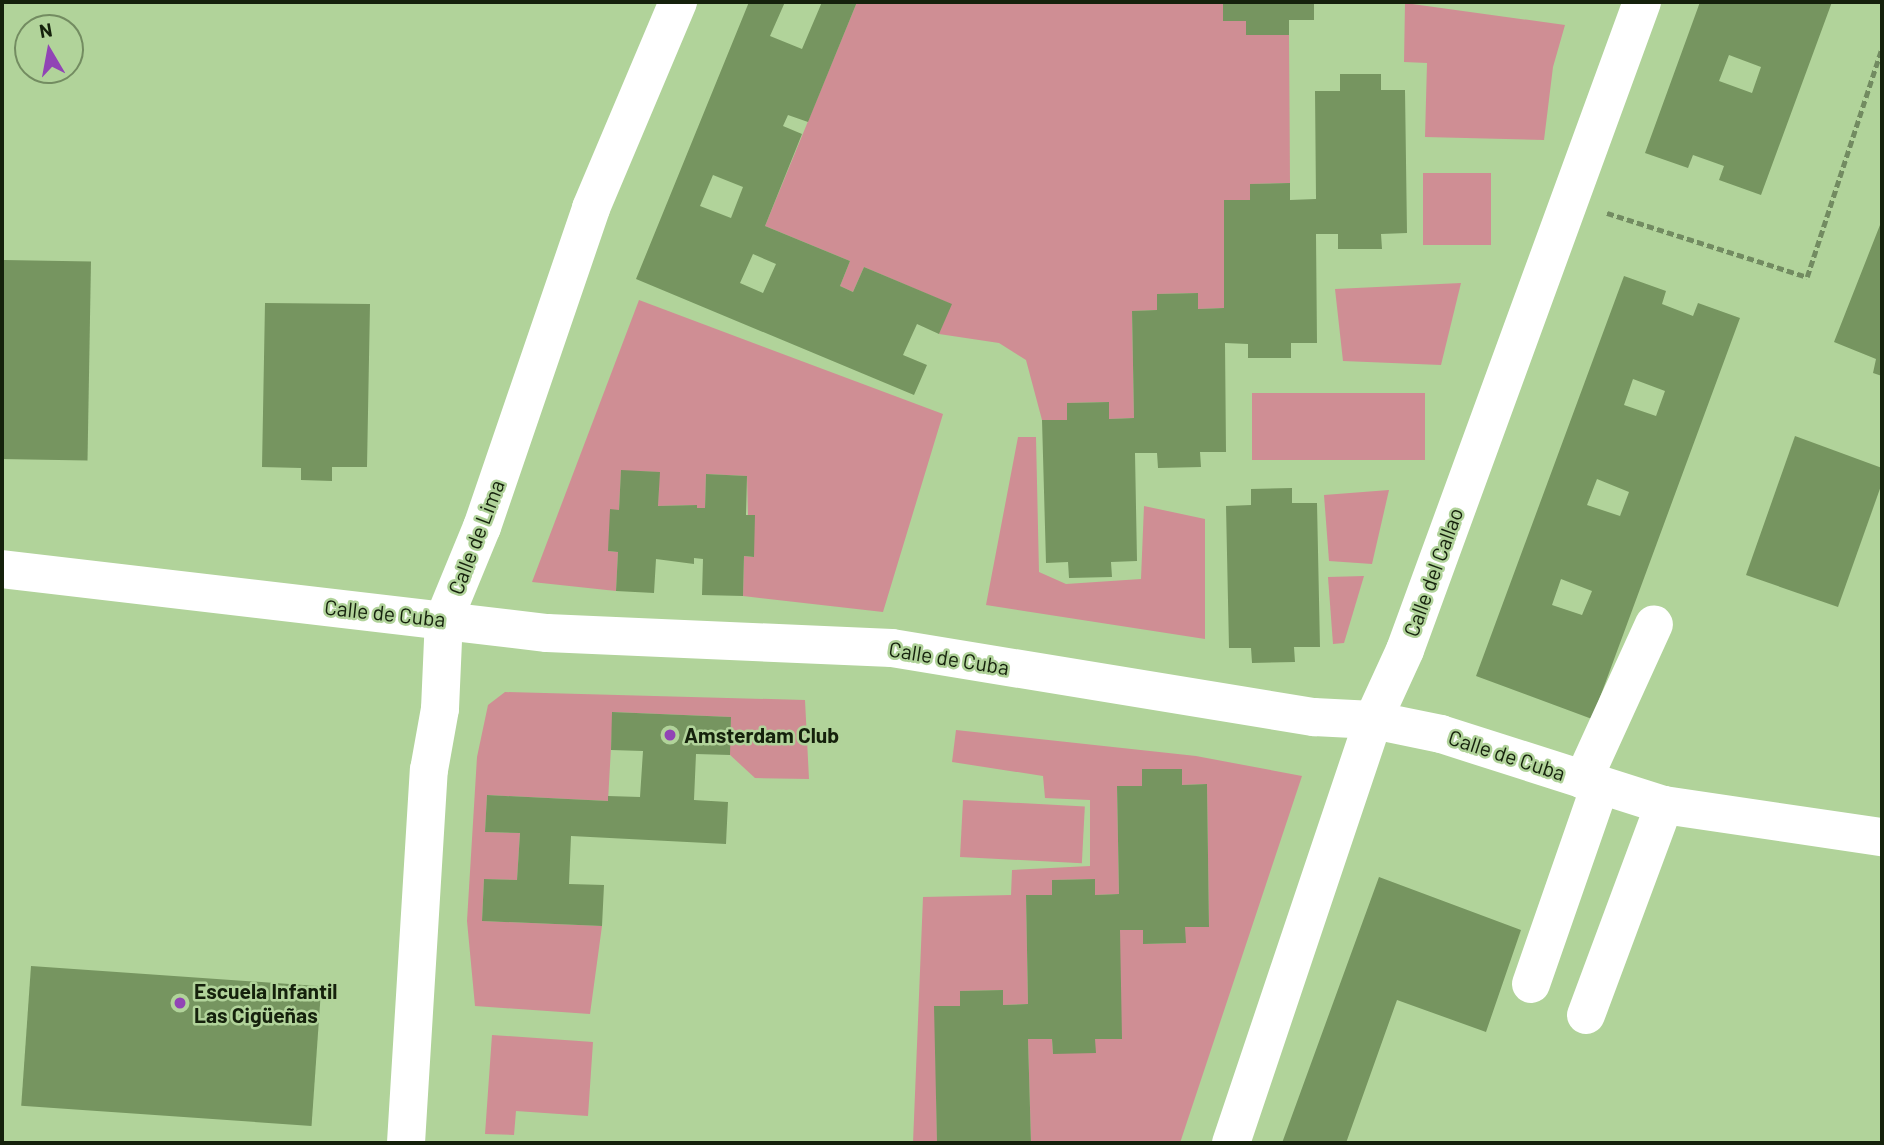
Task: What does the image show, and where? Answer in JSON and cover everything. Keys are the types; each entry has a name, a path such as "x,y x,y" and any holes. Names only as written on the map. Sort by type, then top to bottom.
{"street":[{"name":"Calle de Lima","path":"406,1143 429,770 440,709 444,619 482,527 591,208 678,2"},
{"name":"Calle del Callao","path":"1231,1143 1373,720 1405,650 1642,2"},
{"name":"Calle de Cuba","path":"2,569 547,633 892,648 1314,717 1373,720 1441,734 1664,805 1882,837"},
{"path":"1531,984 1591,783 1654,624"},
{"path":"1586,1015 1664,805"}],"path":[{"path":"1569,201 1807,277 1882,48"}],"shaded area":[{"path":"857,2 1223,2 1223,21 1246,21 1246,35 1289,35 1290,183 1250,184 1250,200 1224,201 1224,308 1198,309 1197,293 1157,294 1157,310 1132,311 1134,418 1109,419 1108,402 1068,403 1067,420 1042,420 1026,360 999,343 939,334 951,304 864,267 853,292 840,286 850,261 765,226"},
{"path":"1405,3 1565,25 1553,67 1544,140 1425,137 1427,63 1404,62"},
{"path":"1423,173 1491,173 1491,245 1423,245"},
{"path":"1461,283 1441,365 1343,361 1335,289"},
{"path":"639,300 943,414 883,612 743,596 744,556 753,557 754,515 748,515 747,476 706,474 705,508 697,508 696,505 658,506 659,472 621,471 619,510 608,551 618,552 616,591 532,582"},
{"path":"1252,393 1425,393 1425,460 1252,460"},
{"path":"1018,437 1036,437 1039,572 1066,584 1141,579 1144,506 1205,519 1205,639 986,605"},
{"path":"1389,490 1372,564 1329,561 1324,495"},
{"path":"1364,576 1344,643 1333,644 1328,577"},
{"path":"505,692 805,700 809,779 755,778 729,754 731,717 613,712 608,801 487,795 485,832 520,833 517,880 484,879 482,921 602,926 590,1014 475,1006 467,921 477,757 488,705"},
{"path":"956,730 1196,756 1302,776 1180,1143 1031,1143 1028,1039 1052,1039 1053,1054 1095,1039 1120,930 1143,930 1144,944 1185,943 1185,927 1209,927 1207,784 1182,785 1182,769 1142,786 1117,787 1119,894 1095,895 1094,879 1052,880 1052,895 1026,896 1028,1004 1003,1005 1003,990 960,991 960,1006 935,1006 937,1143 913,1143 923,897 1011,895 1012,870 1090,866 1090,800 1045,798 1043,776 952,762"},
{"path":"963,800 1085,806 1082,863 960,857"},
{"path":"492,1035 593,1042 588,1116 516,1111 514,1135 485,1134"}],"building":[{"path":"749,2 785,2 770,36 802,49 822,2 857,2 808,122 788,115 783,126 802,134 765,226 850,261 840,286 853,292 864,267 952,304 939,334 917,324 903,355 927,365 914,395 636,279","holes":["713,175 743,187 731,218 700,206","753,254 776,264 763,293 740,283"]},
{"path":"1223,2 1314,2 1314,20 1289,20 1289,35 1246,35 1246,21 1223,21"},
{"path":"1700,2 1832,2 1761,195 1719,180 1724,166 1693,155 1688,168 1645,153","holes":["1729,55 1761,67 1752,93 1719,81"]},
{"path":"1340,74 1381,74 1381,90 1405,90 1407,233 1381,234 1382,249 1338,249 1338,234 1316,234 1317,343 1291,343 1291,358 1248,358 1248,344 1225,343 1226,452 1200,452 1201,467 1158,468 1157,453 1135,453 1137,561 1111,562 1112,577 1069,578 1068,562 1046,563 1042,420 1067,420 1067,403 1109,402 1109,419 1134,418 1132,311 1157,310 1157,294 1198,293 1198,309 1224,308 1224,200 1250,200 1250,184 1290,183 1290,200 1316,199 1315,91 1340,91"},
{"path":"1880,225 1882,376 1873,373 1876,359 1834,342"},
{"path":"4,260 91,262 88,460 2,459"},
{"path":"1624,276 1666,291 1662,304 1693,316 1698,303 1740,318 1592,719 1476,676","holes":["1633,379 1665,391 1656,416 1624,405","1597,479 1629,492 1620,516 1587,505","1561,579 1592,591 1582,615 1552,605"]},
{"path":"265,303 370,304 367,467 332,467 332,481 301,480 301,468 262,467"},
{"path":"1795,436 1882,468 1882,483 1838,607 1746,575"},
{"path":"621,470 660,472 658,506 697,505 697,508 705,508 706,474 747,476 746,515 755,515 754,557 744,556 743,596 702,595 703,559 694,558 694,564 656,559 654,593 616,591 618,552 608,551 610,509 619,510"},
{"path":"1292,488 1292,503 1317,503 1320,647 1294,647 1295,662 1252,663 1251,648 1229,648 1226,506 1251,505 1251,489"},
{"path":"612,712 731,717 730,755 696,754 694,800 728,802 726,844 571,836 569,884 604,885 602,926 482,921 484,879 517,880 520,833 485,832 487,795 608,801 608,796 640,797 643,751 611,750"},
{"path":"1142,769 1182,769 1182,785 1207,784 1209,927 1185,927 1186,943 1143,944 1143,930 1120,930 1122,1039 1095,1039 1096,1053 1053,1054 1052,1039 1028,1039 1031,1143 937,1143 934,1006 960,1006 960,991 1003,990 1003,1005 1028,1004 1026,895 1052,895 1052,880 1095,879 1095,895 1119,894 1117,786 1142,786"},
{"path":"1379,877 1521,930 1486,1032 1397,1000 1346,1143 1282,1143"},
{"path":"31,966 321,986 312,1126 21,1106"}],"place":[{"name":"Amsterdam Club","path":"670,735"},
{"name":"Escuela Infantil Las Cigüeñas","path":"180,1003"}]}
